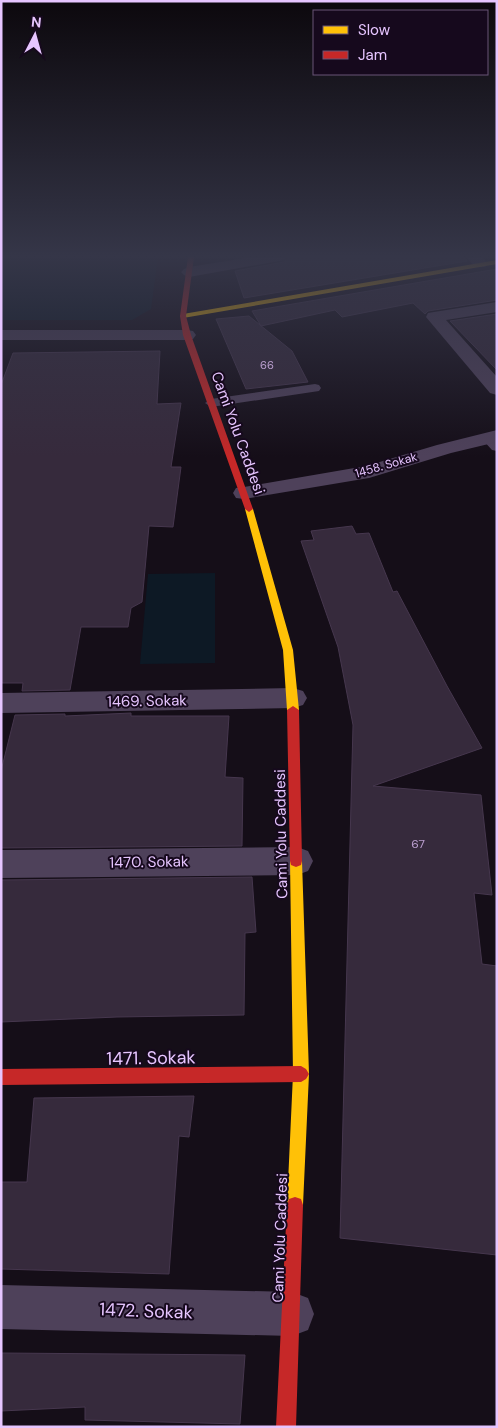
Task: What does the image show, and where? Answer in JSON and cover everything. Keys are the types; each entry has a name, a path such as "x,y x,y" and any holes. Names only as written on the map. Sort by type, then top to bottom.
{"street":[{"name":"Cami Yolu Caddesi","path":"185,324 187,335 244,493 288,650 293,698 301,1074 286,1427"},
{"path":"440,324 493,379"},
{"path":"1,335 187,335"},
{"name":"1458. Sokak","path":"244,493 369,472 444,449 494,440"},
{"name":"1469. Sokak","path":"1,703 293,698"},
{"name":"1470. Sokak","path":"1,864 297,861"},
{"name":"1471. Sokak","path":"1,1077 301,1074"},
{"name":"1472. Sokak","path":"1,1307 292,1314"}],"lane":[{"path":"211,403 315,388"}],"shaded area":[{"path":"215,573 215,663 140,664 148,574"}],"building":[{"path":"218,324 258,324 292,351 308,382 246,389"},
{"path":"453,324 497,324 497,370"},
{"path":"160,351 157,404 181,403 171,467 181,467 173,527 149,526 142,602 131,608 128,627 81,627 70,690 22,691 23,683 1,683 1,385 13,353"},
{"path":"352,526 356,534 369,533 393,592 397,591 482,748 373,786 481,795 492,895 474,893 482,964 497,966 497,1255 340,1238 353,725 338,647 301,541 314,540 311,531"},
{"path":"131,713 131,716 229,716 225,777 243,778 242,846 1,848 1,771 15,715 65,714 65,716"},
{"path":"252,877 256,932 245,933 244,1015 117,1017 1,1022 1,880"},
{"path":"194,1096 189,1137 179,1136 169,1274 1,1269 1,1182 27,1182 34,1098"},
{"path":"1,1353 245,1355 240,1424 85,1420 85,1407 1,1411"}],"traffic: slow":[{"path":"249,509 288,650 293,710"},
{"path":"295,1205 301,1074 296,861"}],"traffic: jam":[{"path":"185,324 249,509"},
{"path":"293,710 296,861"},
{"path":"1,1077 301,1074"},
{"path":"286,1427 295,1205"}]}
